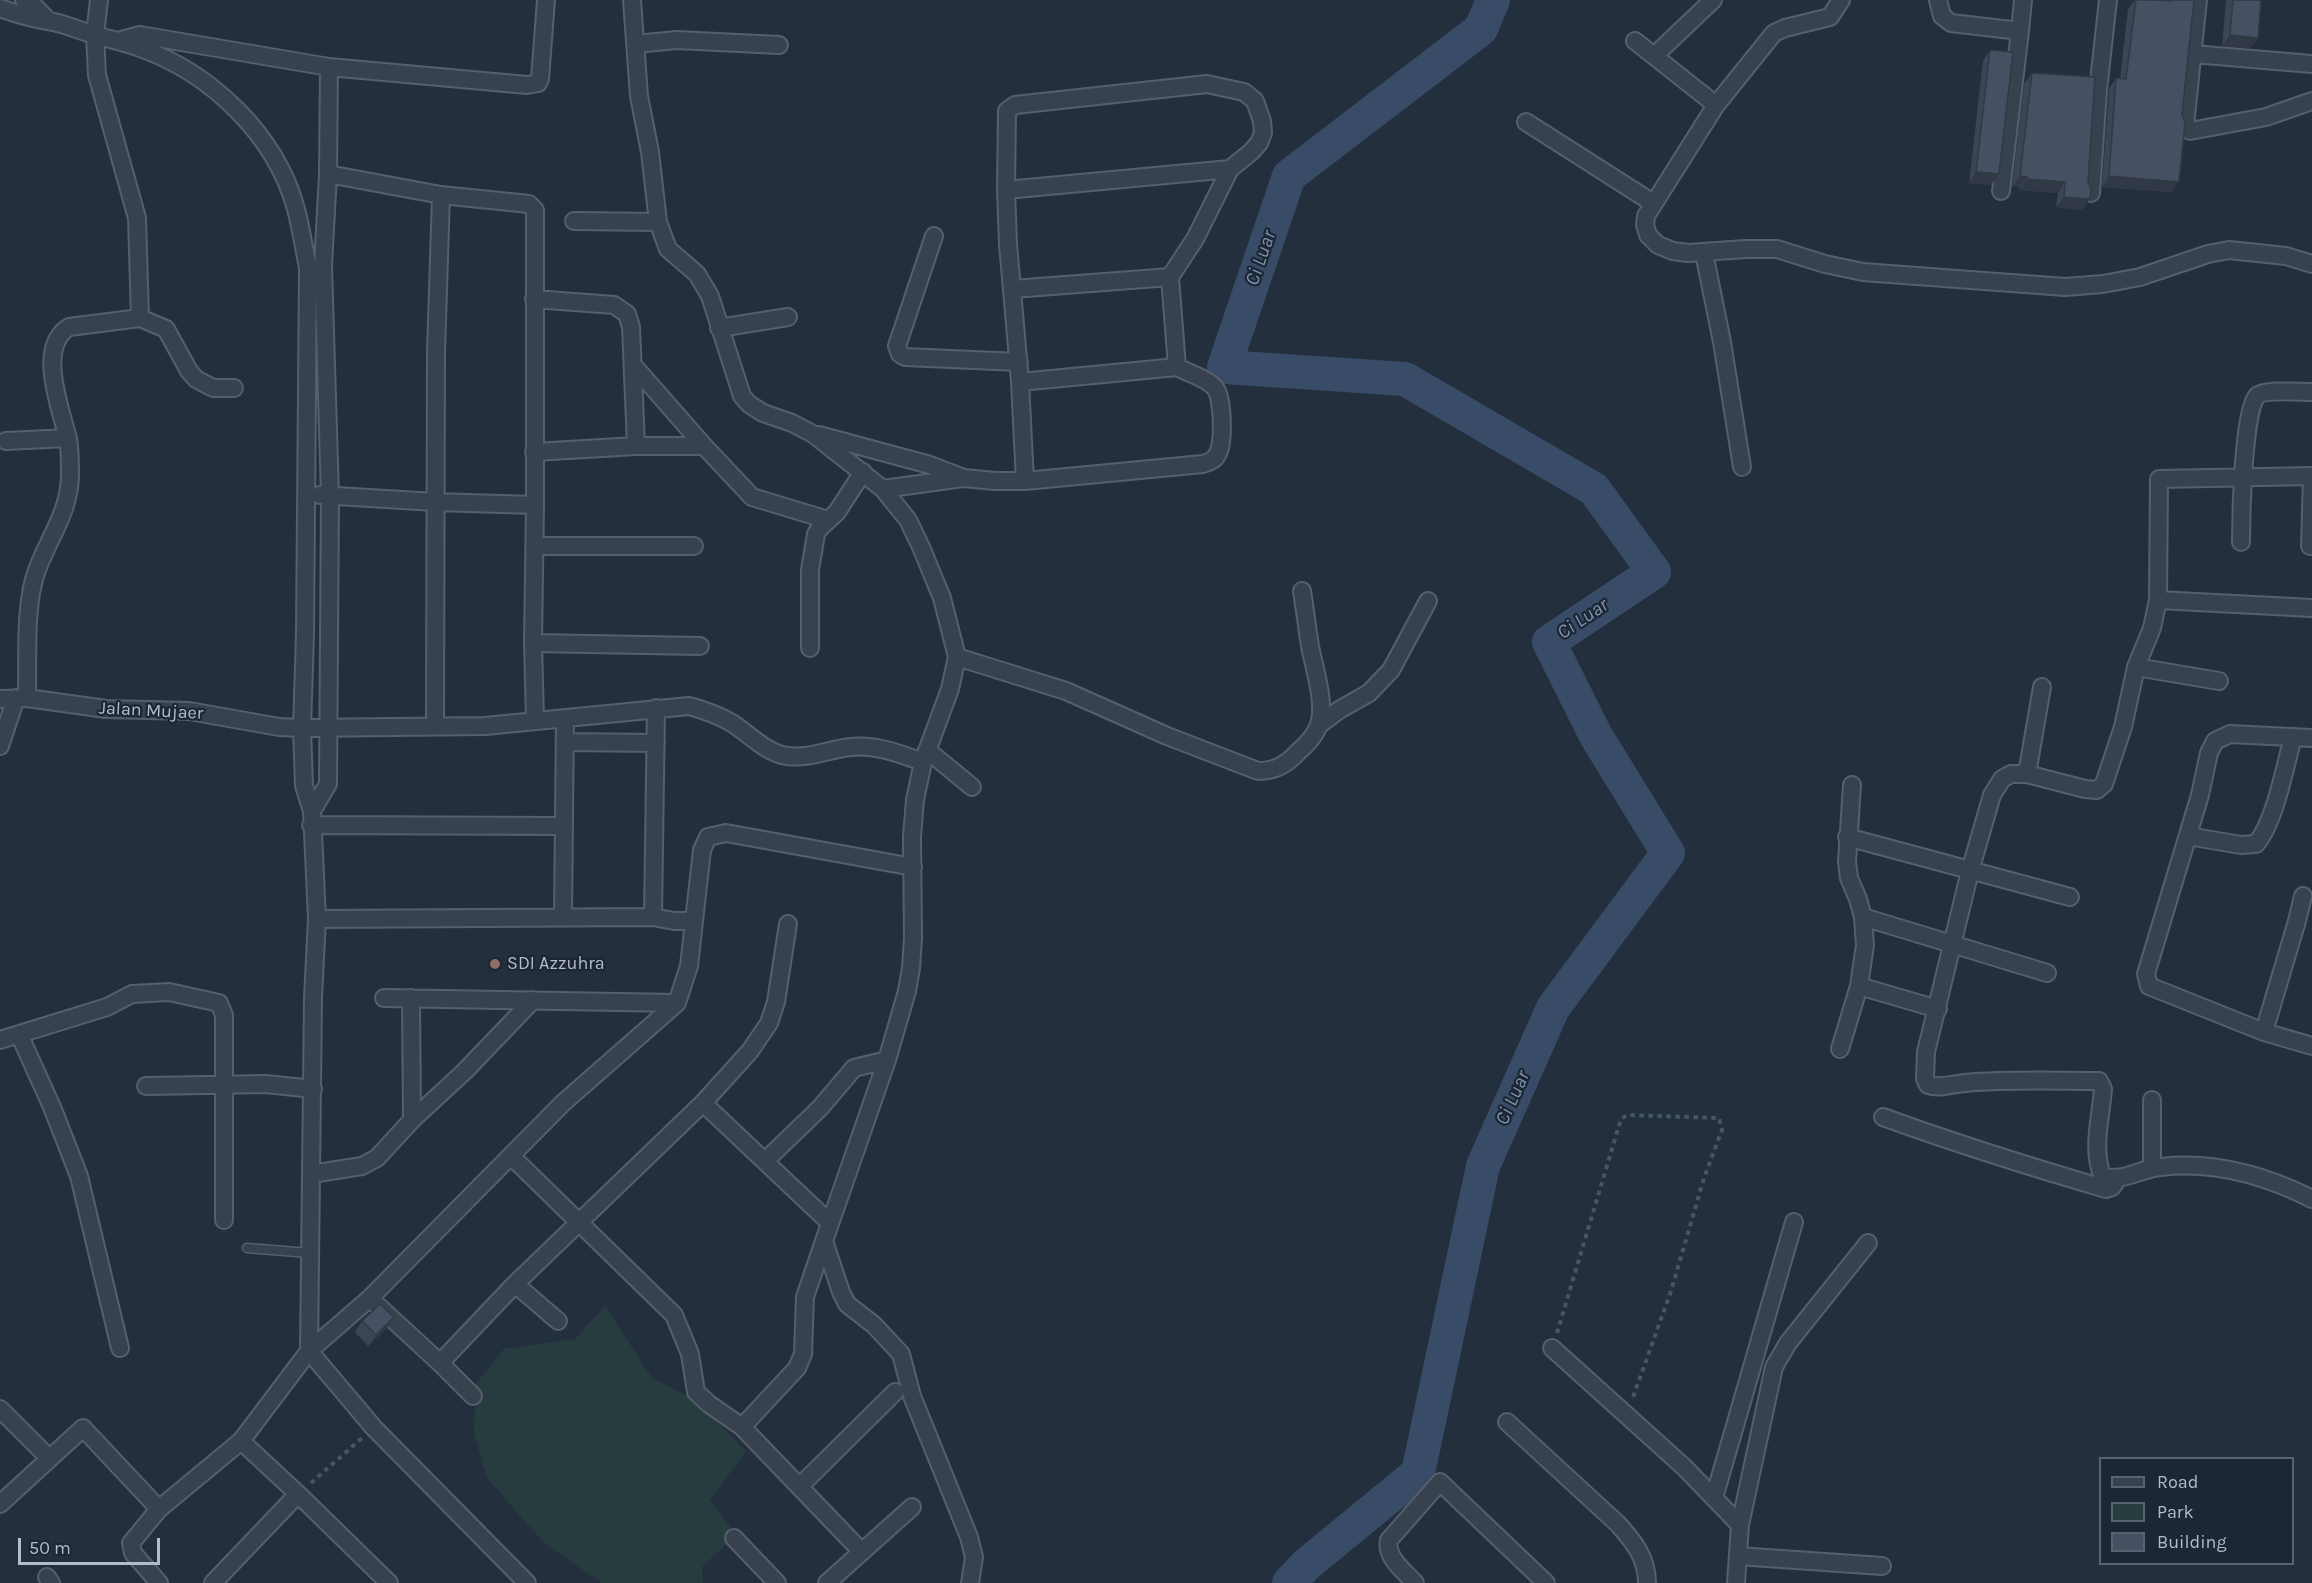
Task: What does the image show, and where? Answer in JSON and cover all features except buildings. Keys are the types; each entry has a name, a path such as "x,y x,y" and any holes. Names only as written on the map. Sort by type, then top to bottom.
{"street":[{"path":"24,0 33,5 49,21"},
{"path":"99,0 94,35 97,75 137,218 140,318"},
{"path":"117,41 140,35 329,67 527,85 538,83 540,79 546,0"},
{"path":"632,0 639,96 650,152 658,222 668,249 697,274 705,289 742,396 749,404 763,413 792,423 813,434 883,489 908,520 942,598 957,657 950,689 925,756 915,801 911,968 887,1060 805,1297 803,1354 797,1368 742,1426"},
{"path":"1654,56 1713,0"},
{"path":"1842,0 1830,17 1774,33 1716,105 1646,216 1645,225 1648,235 1658,245 1672,251 1704,253 1735,249 1777,249 1825,264 1863,272 2065,287 2103,284 2140,277 2208,254 2229,250 2286,256 2312,264"},
{"path":"1938,0 1942,16 1951,23 2020,31"},
{"path":"2001,190 2023,0"},
{"path":"2091,193 2098,90 2108,0"},
{"path":"2198,0 2185,126 2190,131 2266,117 2312,101"},
{"path":"0,8 32,20 49,21 139,47 176,63 196,76 238,111 259,136 279,168 296,208 315,267 330,496 328,784 311,818"},
{"path":"636,45 677,40 778,45"},
{"path":"1635,41 1716,105"},
{"path":"2193,54 2312,64"},
{"path":"329,67 328,174 315,267 306,495 302,728 304,786 311,818 317,919 313,998 309,1351 374,1428 527,1583"},
{"path":"1025,481 1006,190 1006,116 1007,111 1015,105 1207,84 1244,92 1255,101 1260,111 1263,133 1259,143 1230,169 1195,239 1170,277 1177,367"},
{"path":"1526,122 1653,203"},
{"path":"1006,190 1230,169"},
{"path":"328,174 441,195 529,204 535,212 533,643 535,721"},
{"path":"427,729 435,502 436,353 441,195"},
{"path":"574,221 658,222"},
{"path":"934,236 897,346 900,354 905,357 1019,362"},
{"path":"1704,253 1722,342 1742,467"},
{"path":"1013,289 1170,277"},
{"path":"534,299 614,305 622,309 631,321 636,446"},
{"path":"719,328 788,317"},
{"path":"0,747 14,698 37,570 61,520 69,490 68,438 56,392 51,355 59,333 69,327 140,318 166,329 189,371 196,379 213,388 234,388"},
{"path":"633,365 752,497 828,520"},
{"path":"883,489 964,478 1025,481 1203,464 1212,461 1219,453 1222,443 1219,394 1211,384 1177,367 1020,382"},
{"path":"2241,543 2242,478 2249,424 2258,395 2312,392"},
{"path":"813,434 930,465 964,478"},
{"path":"6,441 68,438"},
{"path":"534,452 636,446 704,446"},
{"path":"810,648 812,549 819,529 837,512 863,472"},
{"path":"2310,546 2312,476 2159,479 2157,484 2158,600 2152,628 2136,667 2123,726 2104,784 2097,790 2085,789 2027,774 2011,774 2002,779 1992,795 1951,943 1938,1009 1926,1052 1925,1079 1928,1085 1935,1088 1964,1083 2037,1080 2099,1081 2103,1089 2097,1156 2098,1167 2103,1177 2117,1179 2152,1168 2187,1164 2223,1168 2282,1184 2312,1199"},
{"path":"306,495 535,505"},
{"path":"534,546 694,546"},
{"path":"957,657 1066,691 1167,736 1258,771 1271,771 1283,766 1313,737 1319,725 1321,699 1302,591"},
{"path":"2158,600 2312,608"},
{"path":"1319,725 1339,710 1369,693 1391,670 1428,601"},
{"path":"533,643 700,646"},
{"path":"2136,667 2219,681"},
{"path":"2027,774 2042,687"},
{"name":"Jalan Mujaer","path":"14,698 106,709 189,711 279,727 328,729 427,729 485,726 689,706 705,710 730,722 770,750 786,756 822,754 848,747 865,746 925,756"},
{"path":"653,917 656,708"},
{"path":"562,918 565,718"},
{"path":"2312,738 2230,734 2215,741 2209,753 2200,795 2146,974 2149,986 2264,1032 2312,1046"},
{"path":"2188,836 2241,845 2256,844 2262,837 2271,814 2293,737"},
{"path":"565,742 656,743"},
{"path":"925,756 972,787"},
{"path":"1840,1049 1859,986 1865,945 1863,916 1849,878 1847,837 1852,785"},
{"path":"311,818 564,826"},
{"path":"159,1583 130,1547 159,1509 241,1441 309,1351 370,1298 562,1103 677,1003 689,966 702,850 708,837 726,833 913,867"},
{"path":"1847,837 2070,897"},
{"path":"2264,1032 2294,932 2302,896"},
{"path":"1863,916 2047,973"},
{"path":"317,919 653,917 674,921 693,921"},
{"path":"440,1363 515,1284 703,1103 750,1051 769,1023 776,1002 788,924"},
{"path":"1859,986 1938,1009"},
{"path":"0,1040 106,1007 132,994 169,992 219,1003 224,1015 225,1220"},
{"path":"384,998 677,1003"},
{"path":"411,998 412,1120"},
{"path":"311,1174 362,1166 377,1158 533,1000"},
{"path":"19,1034 52,1107 79,1176 120,1348"},
{"path":"765,1161 820,1108 854,1068 887,1060"},
{"path":"146,1086 266,1084 313,1089"},
{"path":"2152,1100 2152,1168"},
{"path":"703,1103 830,1223"},
{"path":"1883,1117 1972,1150 2106,1189 2112,1187 2117,1179"},
{"path":"511,1156 675,1315 690,1354 696,1392 709,1404 742,1426 862,1552"},
{"path":"1714,1498 1794,1222"},
{"path":"824,1241 841,1293 848,1304 874,1325 901,1354 912,1396 969,1537 974,1557 970,1583"},
{"path":"1737,1583 1740,1525 1774,1367 1788,1343 1868,1243"},
{"path":"515,1284 558,1321"},
{"path":"370,1298 473,1396"},
{"path":"1552,1348 1684,1467 1740,1525"},
{"path":"800,1486 895,1392"},
{"path":"0,1410 49,1458"},
{"path":"1508,1422 1618,1524 1633,1541 1643,1558 1647,1583"},
{"path":"0,1504 83,1428 159,1509"},
{"path":"241,1441 389,1583"},
{"path":"1415,1583 1390,1555 1389,1540 1440,1482 1546,1583"},
{"path":"213,1583 298,1494"},
{"path":"827,1583 912,1507"},
{"path":"734,1538 777,1583"},
{"path":"1738,1556 1882,1566"}],"lane":[{"path":"247,1248 309,1253"}],"path":[{"path":"1552,1348 1621,1119 1627,1115 1719,1118 1722,1130 1704,1178 1671,1291 1626,1414"},
{"path":"298,1494 374,1428"}],"green space":[{"path":"605,1306 652,1378 695,1400 746,1451 710,1500 736,1535 702,1567 703,1583 602,1583 544,1543 487,1478 474,1433 476,1383 504,1349 575,1339"}],"waterway":[{"name":"Ci Luar","path":"1289,1583 1306,1565 1418,1473 1483,1166 1553,1008 1668,853 1596,736 1549,642 1654,572 1594,489 1405,379 1224,367 1289,176 1481,29 1493,0"}],"place":[{"name":"SDI Azzuhra","path":"495,964"}]}
